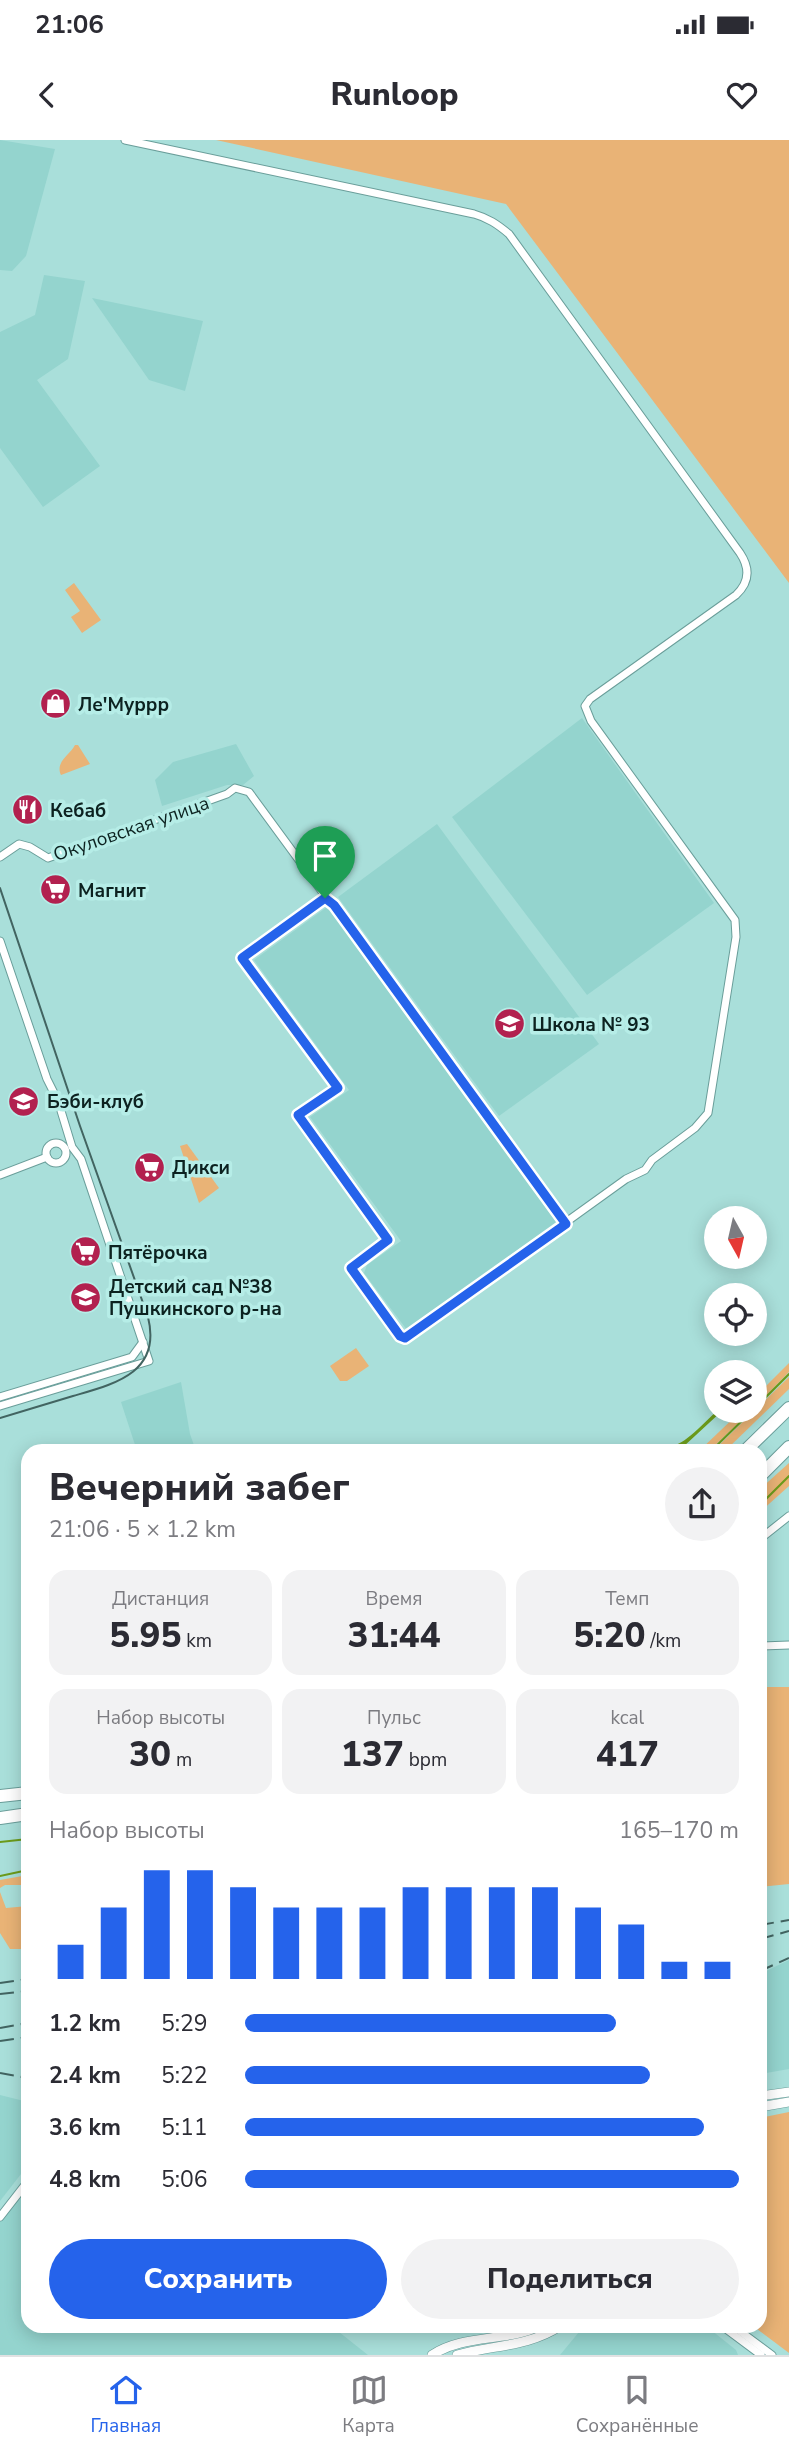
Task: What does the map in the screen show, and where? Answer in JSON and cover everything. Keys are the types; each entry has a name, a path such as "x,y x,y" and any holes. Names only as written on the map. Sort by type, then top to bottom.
{"highway":[{"path":"753,1444 789,1408"},
{"path":"767,1469 789,1447"},
{"path":"767,1470 789,1453"},
{"path":"0,1796 21,1794"},
{"path":"0,1818 21,1815"}],"street":[{"path":"125,140 474,214 499,225 509,234 746,562 748,577 741,590 590,699 585,706 591,721 730,913 737,930 706,1117 652,1160 639,1175 626,1179 566,1224 405,1338 397,1332 351,1268 388,1240 298,1115 338,1088 242,958 325,898 334,905 566,1224"},
{"name":"Окуловская улица","path":"0,856 19,844 48,858 227,794 239,787 249,792 325,898"},
{"path":"0,1406 149,1361 81,1159 69,1149 60,1144 51,1144 46,1152 47,1157 52,1162 58,1162 69,1149 58,1101 47,1079 1,944"},
{"path":"0,1175 47,1157"},
{"path":"0,1397 132,1357 143,1342"},
{"path":"767,1533 789,1516"},
{"path":"767,1646 789,1645"},
{"path":"767,2095 789,2092"},
{"path":"767,2105 789,2102"},
{"path":"0,2217 21,2191"},
{"path":"453,2352 519,2333"},
{"path":"432,2355 522,2343 549,2333"},
{"path":"731,2333 761,2355"},
{"path":"742,2333 772,2355"}],"shaded area":[{"path":"0,140 55,149 26,256 12,271 0,270"},
{"path":"216,140 789,140 789,583 506,204"},
{"path":"44,275 85,281 68,359 37,380 100,466 43,507 0,448 0,332 35,315"},
{"path":"92,298 203,321 185,391 149,380"},
{"path":"74,583 101,620 82,633 71,617 80,611 65,590"},
{"path":"582,718 714,903 587,995 452,817"},
{"path":"236,744 254,776 243,785 227,785 162,806 155,780 173,762"},
{"path":"75,745 78,745 90,764 61,775 61,763"},
{"path":"437,824 599,1044 499,1116 338,897"},
{"path":"327,907 556,1222 407,1330 364,1273 367,1265 401,1241 310,1117 349,1090 254,960"},
{"path":"187,1144 219,1188 199,1203 180,1146"},
{"path":"356,1348 369,1366 347,1381 340,1381 330,1366"},
{"path":"789,1363 789,1372 767,1395 767,1385"},
{"path":"789,1377 789,1389 767,1410 767,1398"},
{"path":"181,1382 194,1444 135,1444 121,1402"},
{"path":"704,1423 709,1423 686,1444 676,1444"},
{"path":"728,1423 738,1423 716,1444 706,1444"},
{"path":"742,1423 754,1423 732,1444 720,1444"},
{"path":"789,1463 789,1486 767,1506 767,1483"},
{"path":"767,1687 789,1687 789,1884 767,1886"},
{"path":"21,1876 21,1885 5,1885 0,1888 0,1880"},
{"path":"0,1892 6,1908 21,1907 21,1949 10,1949 0,1933"},
{"path":"789,1960 789,2069 767,2073 767,1971"},
{"path":"0,2095 21,2100 21,2174 0,2201"},
{"path":"789,2112 789,2353 762,2333 767,2333 767,2117"},
{"path":"21,2195 21,2333 340,2333 368,2355 0,2355 0,2222"},
{"path":"578,2333 715,2333 736,2350 738,2355 560,2355"}],"waterway":[{"path":"767,1396 789,1374"},
{"path":"718,1444 740,1423"},
{"path":"767,1498 789,1476"},
{"path":"0,1842 21,1840"},
{"path":"0,1876 21,1872"}],"tram line":[{"path":"0,888 148,1317 150,1336 148,1351 131,1373 104,1386 0,1418"}],"railway":[{"path":"767,1924 789,1920"},
{"path":"767,1937 789,1931"},
{"path":"767,1968 789,1958"},
{"path":"0,1983 21,1980"},
{"path":"0,1994 21,1992"},
{"path":"0,2028 21,2024"},
{"path":"0,2041 21,2038"},
{"path":"0,2073 21,2077"}],"place":[{"name":"Ле'Муррр","path":"55,704"},
{"name":"Кебаб","path":"27,810"},
{"name":"Магнит","path":"55,890"},
{"name":"Школа № 93","path":"509,1024"},
{"name":"Бэби-клуб","path":"24,1101"},
{"name":"Дикси","path":"149,1167"},
{"name":"Пятёрочка","path":"85,1252"},
{"name":"Детский сад №38 Пушкинского р-на","path":"86,1297"}],"route":[{"path":"325,898 334,905 566,1224 405,1338 400,1336 351,1268 388,1240 298,1115 338,1088 242,958 325,898"}]}
